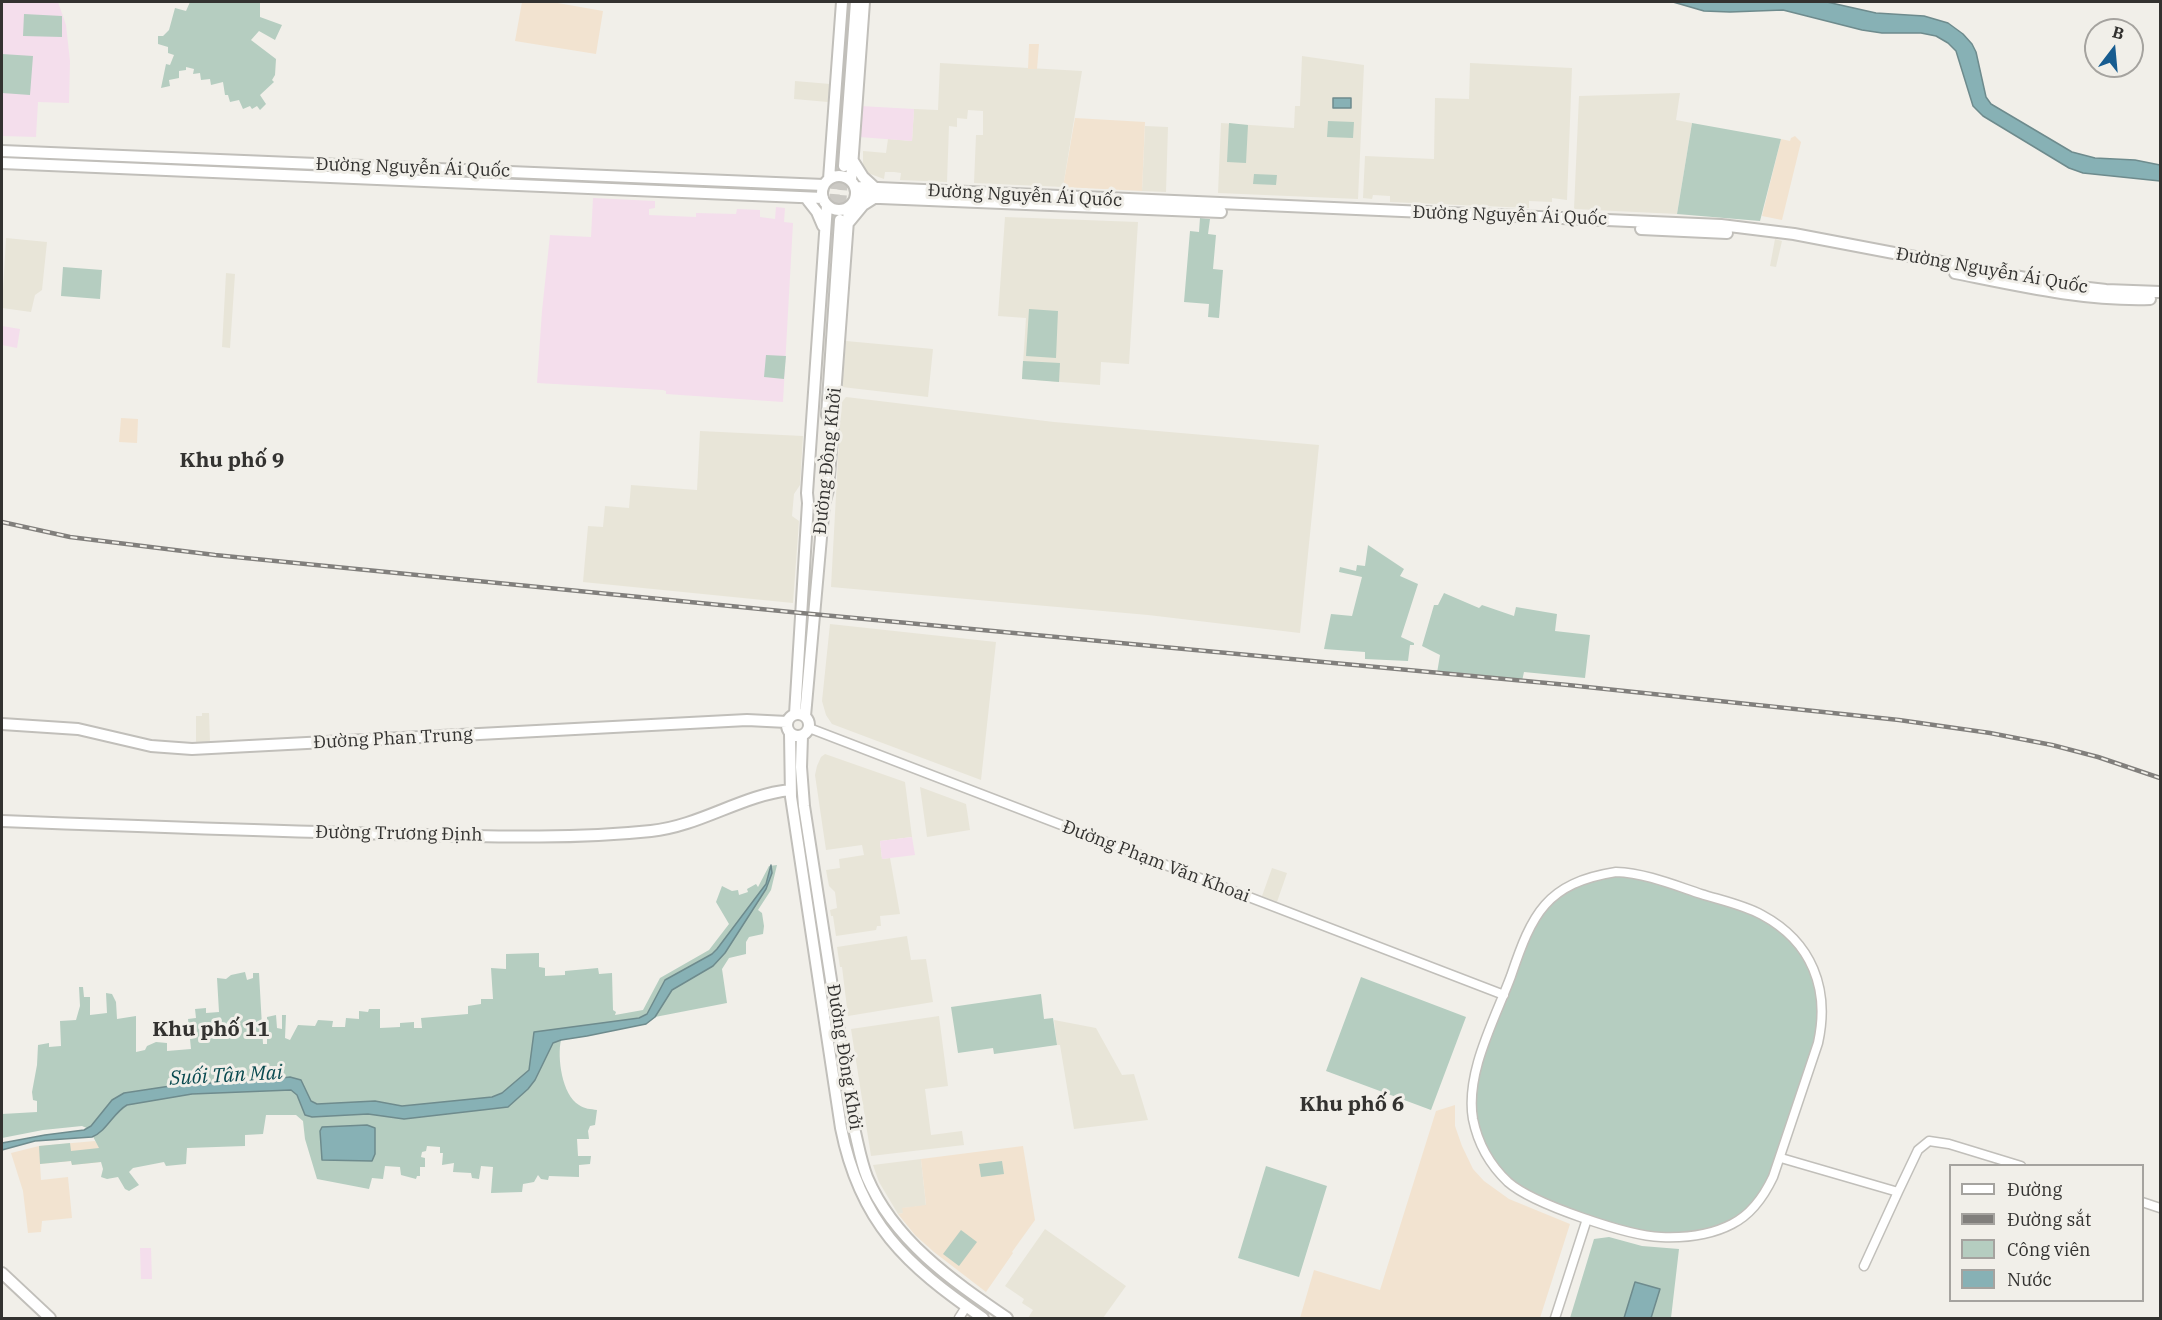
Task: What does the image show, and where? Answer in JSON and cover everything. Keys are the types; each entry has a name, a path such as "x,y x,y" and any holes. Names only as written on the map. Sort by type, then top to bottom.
{"main road":[{"path":"808,502 814,487 841,220 853,193 841,163 842,2"},
{"path":"841,163 849,2"},
{"path":"841,163 856,2"},
{"path":"853,193 836,210 825,202 822,192 826,182 841,163 864,2"},
{"name":"Đường Nguyễn Ái Quốc","path":"2,151 806,184 826,182"},
{"name":"Đường Nguyễn Ái Quốc","path":"2,163 600,188 806,198 825,202"},
{"path":"806,184 841,163"},
{"path":"841,163 863,177 875,193 841,220"},
{"path":"600,176 600,188"},
{"path":"826,182 843,176 853,193"},
{"name":"Đường Nguyễn Ái Quốc","path":"853,193 1475,218 1703,224 1786,236 2062,285 2106,290 2160,292"},
{"path":"806,198 817,212 825,230"},
{"name":"Đường Đồng Khởi","path":"796,717 825,202"},
{"name":"Đường Đồng Khởi","path":"796,717 814,616 824,504 821,493 841,220"},
{"name":"Đường Nguyễn Ái Quốc","path":"1786,236 2043,290 2105,298 2160,299"},
{"path":"801,616 814,616"},
{"path":"796,717 808,720 806,732 796,737 790,734 787,728 796,717"},
{"name":"Đường Phan Trung","path":"2,724 78,729 151,746 192,749 796,717"},
{"name":"Đường Đồng Khởi","path":"806,732 801,762 804,806 858,1145 866,1176 890,1219 909,1241 942,1270 1008,1318"},
{"name":"Đường Đồng Khởi","path":"790,734 790,790 844,1141 853,1173 867,1207 894,1244 906,1257 975,1313"},
{"name":"Đường Trương Định","path":"2,820 191,830 558,837 669,828 688,824 774,793 790,790"},
{"path":"834,1074 847,1076"},
{"path":"2,1273 50,1318"},
{"path":"975,1313 978,1298"}],"street":[{"name":"Đường Phạm Văn Khoai","path":"806,732 1504,995"},
{"path":"1625,873 1647,877 1759,913 1778,924 1806,954 1819,983 1823,1022 1781,1158 1772,1180 1757,1204 1733,1224 1691,1236 1660,1237 1639,1234 1587,1219 1530,1196 1510,1183 1491,1162 1478,1139 1472,1104 1475,1077 1486,1040 1531,923 1551,898 1575,882 1600,875 1625,873"},
{"path":"1864,1266 1918,1150 1929,1141 1949,1144 2014,1164"},
{"path":"1781,1158 1898,1192"},
{"path":"2144,1203 2160,1208"},
{"path":"1555,1318 1587,1219"},
{"path":"959,1318 975,1313"}],"shaded area":[{"path":"2,2 58,2 66,25 70,61 69,103 38,102 36,137 2,136"},
{"path":"522,2 552,2 603,11 596,54 515,41"},
{"path":"1029,44 1039,44 1037,69 1028,69"},
{"path":"1302,56 1364,65 1358,199 1218,193 1221,123 1294,128 1295,106 1300,106"},
{"path":"940,63 1082,71 1063,187 974,183 976,135 983,135 983,111 968,110 967,119 957,118 957,127 949,126 947,182 900,180 901,173 894,172 885,172 884,179 865,172 863,151 886,153 888,139 912,141 914,109 938,110"},
{"path":"1470,63 1572,68 1567,200 1552,198 1552,202 1529,201 1529,208 1390,202 1390,196 1373,195 1372,199 1363,198 1365,156 1434,159 1435,98 1469,99"},
{"path":"795,81 830,84 828,102 794,99"},
{"path":"1680,93 1676,120 1692,123 1677,214 1574,209 1579,96"},
{"path":"860,106 914,109 912,141 859,137"},
{"path":"1075,118 1145,122 1142,191 1063,187"},
{"path":"1145,126 1168,127 1166,192 1142,191"},
{"path":"1795,136 1801,142 1782,220 1762,216 1781,139 1790,141"},
{"path":"593,198 655,201 655,208 649,209 649,215 696,217 696,213 736,214 737,209 760,210 760,217 775,219 776,207 785,208 784,222 793,223 783,402 666,394 663,390 537,383 550,235 591,237"},
{"path":"1005,217 1138,222 1129,364 1101,362 1100,385 1022,379 1026,318 998,316"},
{"path":"6,238 47,242 42,290 35,295 31,312 2,308"},
{"path":"1775,239 1782,241 1776,267 1770,266"},
{"path":"226,273 235,274 230,348 222,347"},
{"path":"2,326 20,329 17,348 2,345"},
{"path":"846,341 933,349 928,397 842,387"},
{"path":"846,397 1054,422 1319,445 1300,633 1148,615 831,587 841,403"},
{"path":"121,418 138,419 137,443 119,442"},
{"path":"700,431 803,436 800,485 794,494 792,516 799,521 793,603 583,582 588,526 603,527 605,506 629,508 631,485 697,490"},
{"path":"830,624 996,642 981,780 832,724 826,715 822,701"},
{"path":"202,713 209,713 210,742 196,743 196,716 202,716"},
{"path":"825,754 905,782 912,837 880,841 882,859 890,858 900,914 880,916 881,926 877,926 876,930 836,936 830,910 837,908 835,892 829,886 826,870 840,868 839,859 864,855 862,845 826,850 815,775 821,757"},
{"path":"920,787 966,804 970,830 927,837"},
{"path":"912,837 915,855 882,859 880,841"},
{"path":"1272,868 1287,873 1277,902 1262,896"},
{"path":"907,936 911,960 926,959 933,1002 848,1016 837,947"},
{"path":"939,1016 948,1086 925,1089 931,1135 962,1131 964,1145 871,1156 851,1029"},
{"path":"1054,1020 1096,1028 1122,1075 1134,1074 1148,1120 1074,1129"},
{"path":"1455,1105 1455,1126 1462,1146 1473,1169 1484,1181 1509,1199 1570,1224 1540,1318 1300,1318 1314,1270 1380,1290 1436,1111"},
{"path":"95,1141 100,1148 101,1162 72,1165 71,1161 40,1164 41,1180 68,1177 72,1218 42,1221 41,1232 28,1233 23,1191 11,1153 39,1146"},
{"path":"1023,1146 1035,1220 986,1292 934,1252 915,1235 898,1214 903,1213 902,1208 926,1205 921,1159"},
{"path":"921,1159 926,1206 903,1208 903,1213 898,1214 879,1182 873,1165"},
{"path":"1045,1229 1126,1286 1103,1318 1028,1318 1033,1310 1022,1303 1024,1299 1005,1286"},
{"path":"140,1248 151,1248 152,1279 141,1279"}],"green space":[{"path":"190,2 260,2 260,17 282,25 275,40 259,31 251,40 276,59 275,75 272,80 274,82 260,95 266,104 260,110 257,106 252,109 250,106 243,109 239,100 230,102 228,95 225,95 223,82 211,85 210,79 201,80 200,73 193,74 194,69 186,67 186,70 179,71 179,78 169,80 170,86 161,88 166,64 170,65 174,55 168,53 168,47 158,44 158,36 163,36 169,30 175,8 186,11"},
{"path":"24,14 62,16 62,37 23,36"},
{"path":"2,54 33,56 30,95 2,93"},
{"path":"1328,121 1354,122 1353,138 1327,137"},
{"path":"1229,123 1248,125 1246,163 1227,162"},
{"path":"1692,123 1781,139 1760,221 1677,214"},
{"path":"1254,174 1277,175 1276,185 1253,184"},
{"path":"1200,218 1210,219 1208,234 1216,235 1213,269 1223,270 1219,318 1208,317 1209,304 1184,302 1190,231 1199,232"},
{"path":"63,267 102,270 100,299 61,296"},
{"path":"1029,309 1058,311 1056,358 1026,356"},
{"path":"766,355 786,356 784,379 764,377"},
{"path":"1023,361 1060,363 1059,382 1022,379"},
{"path":"1368,545 1404,569 1400,576 1418,584 1401,637 1414,643 1410,645 1408,661 1365,659 1365,652 1324,649 1331,614 1352,616 1362,577 1339,572 1340,567 1356,571 1357,565 1365,566"},
{"path":"1444,593 1479,608 1482,605 1514,616 1516,607 1557,614 1555,631 1590,635 1585,678 1524,672 1522,681 1437,673 1440,655 1422,646 1434,605 1438,605"},
{"path":"777,865 771,890 758,910 762,913 763,934 749,937 746,942 746,954 729,958 722,969 727,1003 655,1017 646,1024 561,1040 560,1065 568,1093 581,1106 597,1110 595,1125 590,1126 588,1131 589,1139 577,1139 578,1156 591,1156 590,1164 579,1165 579,1177 549,1176 548,1180 541,1179 538,1175 534,1182 523,1184 522,1192 491,1193 493,1167 481,1166 479,1179 472,1178 471,1173 453,1172 454,1163 442,1165 443,1153 440,1153 440,1147 427,1146 421,1157 425,1158 425,1167 420,1167 420,1176 416,1179 401,1175 400,1167 385,1166 383,1179 372,1178 369,1189 317,1179 305,1139 303,1121 296,1115 266,1115 263,1134 245,1135 245,1146 187,1148 186,1164 166,1166 164,1162 133,1168 129,1172 139,1185 129,1191 125,1189 118,1177 107,1179 101,1177 103,1169 101,1162 72,1165 71,1161 40,1164 39,1146 70,1143 71,1151 99,1148 89,1129 82,1126 43,1130 2,1138 2,1114 37,1112 37,1101 33,1100 32,1092 38,1045 49,1043 49,1047 61,1046 60,1021 76,1020 80,1006 79,987 83,987 84,997 90,997 90,1015 107,1013 106,993 112,994 116,1002 117,1019 136,1016 136,1052 145,1050 147,1046 156,1042 167,1043 167,1051 191,1049 188,1019 196,1018 195,1009 206,1008 206,1013 219,1012 217,978 226,979 231,975 245,972 247,980 253,978 253,973 259,973 263,1044 267,1044 267,1017 276,1015 277,1028 282,1029 282,1015 286,1015 285,1038 290,1040 298,1025 315,1026 318,1020 333,1021 332,1027 345,1027 346,1018 359,1019 359,1011 368,1012 369,1009 380,1009 380,1028 400,1027 400,1023 414,1022 414,1028 422,1028 421,1018 468,1014 468,1006 481,1004 481,999 493,999 491,968 506,969 506,954 539,953 539,967 545,968 545,976 565,975 565,971 598,968 599,974 612,973 615,1015 643,1010 660,978 709,950 729,924 716,902 722,886 732,891 738,890 739,895 748,892 747,889 756,884 758,887 769,866"},
{"path":"1616,876 1657,883 1757,916 1789,938 1809,968 1815,986 1818,1023 1815,1042 1768,1177 1748,1207 1730,1221 1706,1229 1680,1233 1648,1232 1584,1214 1540,1196 1511,1178 1499,1165 1484,1142 1479,1125 1476,1099 1482,1063 1522,956 1538,922 1548,908 1575,888"},
{"path":"1361,977 1466,1017 1431,1110 1326,1071"},
{"path":"1041,994 1044,1019 1053,1018 1057,1045 994,1054 993,1048 958,1053 951,1007"},
{"path":"1002,1161 1004,1174 981,1177 979,1164"},
{"path":"1266,1166 1327,1186 1299,1277 1238,1258"},
{"path":"961,1230 977,1242 959,1266 943,1254"},
{"path":"1609,1237 1642,1246 1679,1249 1671,1318 1570,1318 1594,1239"}],"water":[{"path":"1673,2 1827,2 1876,13 1924,16 1948,23 1972,44 1976,52 1986,97 1991,104 2072,152 2095,158 2135,160 2160,165 2160,181 2083,173 2069,168 1983,116 1973,106 1956,51 1936,36 1862,30 1783,10 1704,11"},
{"path":"1333,98 1351,98 1351,108 1333,108"},
{"name":"Suối Tân Mai","path":"771,865 772,873 766,889 725,953 713,966 672,990 655,1017 646,1024 553,1043 535,1080 508,1107 404,1119 368,1114 312,1117 305,1115 297,1095 291,1090 192,1094 127,1105 102,1131 92,1137 35,1141 2,1150 2,1143 84,1130 91,1126 112,1100 124,1093 177,1085 290,1077 301,1080 311,1101 317,1104 375,1101 402,1106 492,1097 502,1093 529,1070 534,1032 639,1018 647,1014 665,980 717,949 766,884"},
{"path":"367,1125 375,1128 375,1154 372,1161 322,1160 320,1131 322,1127"},
{"path":"1635,1282 1660,1289 1651,1318 1624,1318"}],"tunnel":[{"path":"833,219 837,166"},
{"path":"840,220 844,166"}],"railway":[{"path":"2,522 70,537 215,555 1568,685 1899,720 1990,733 2052,745 2098,757 2160,778"}],"district":[{"name":"Khu phố 9","path":"232,461"},
{"name":"Khu phố 11","path":"211,1030"},
{"name":"Khu phố 6","path":"1352,1105"}]}
